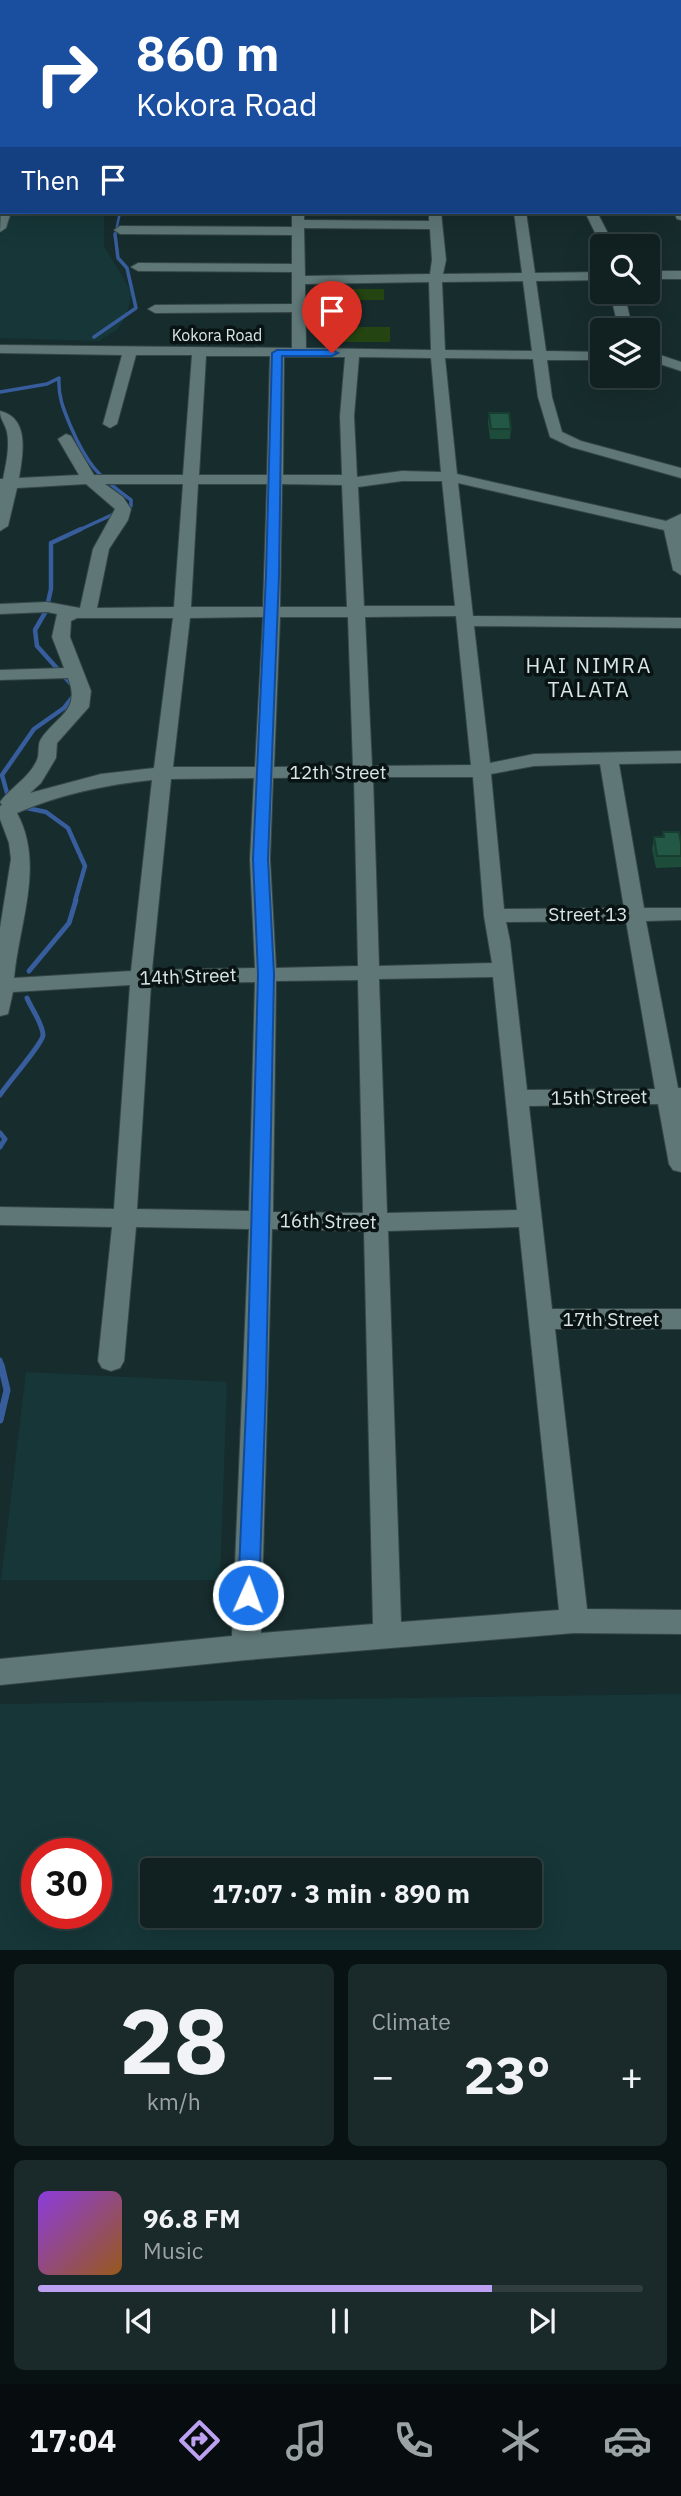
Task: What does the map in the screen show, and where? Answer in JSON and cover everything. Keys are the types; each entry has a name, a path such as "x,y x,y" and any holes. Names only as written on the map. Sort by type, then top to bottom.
{"street":[{"path":"520,214 531,277 545,397 555,433 576,444 681,473"},
{"path":"592,214 602,234"},
{"path":"120,230 436,218 439,260 434,290 440,354 440,390 494,916 503,970 574,1621"},
{"path":"298,222 299,353"},
{"path":"138,267 436,279 590,276"},
{"path":"660,275 681,275"},
{"path":"155,309 298,308"},
{"name":"Kokora Road","path":"0,349 590,356"},
{"path":"110,424 130,351"},
{"path":"111,1361 139,1038 142,944 182,611 198,353"},
{"path":"246,1647 266,974 260,859 277,353"},
{"path":"352,354 347,400 363,772 387,1635"},
{"path":"660,355 681,354"},
{"path":"660,359 681,367"},
{"path":"0,415 10,421 13,428 0,526"},
{"path":"66,439 89,479 117,500 123,509 99,556 81,612"},
{"path":"6,483 89,479 350,482 402,476 450,477 678,524 681,570"},
{"path":"0,609 47,607 81,612 270,610 681,624"},
{"path":"0,1009 7,945 22,858 16,826 2,812 34,779 47,758 48,742 80,707 82,691 66,655 61,627 63,618 81,612"},
{"path":"0,675 75,673"},
{"path":"608,757 634,914 675,1096 681,1164"},
{"name":"12th Street","path":"2,812 44,794 101,780 162,773 481,771 514,762 608,757 681,757"},
{"name":"Street 13","path":"494,916 681,914"},
{"name":"14th Street","path":"2,986 141,977 503,970"},
{"name":"15th Street","path":"517,1098 675,1096"},
{"name":"16th Street","path":"0,1216 377,1222 529,1218"},
{"name":"17th Street","path":"540,1319 681,1319"},
{"path":"0,1672 246,1647 574,1621 681,1622"}],"shaded area":[{"path":"7,214 104,214 104,246 132,293 127,314 118,329 99,341 0,338 0,236"},
{"path":"26,1372 227,1382 220,1580 1,1580"},
{"path":"681,1694 681,1950 0,1950 0,1704"}],"green space":[{"path":"333,289 384,289 384,300 333,300"},
{"path":"331,327 390,327 390,342 331,342"}],"building":[{"path":"489,413 509,413 511,429 491,429"},
{"path":"663,832 679,832 681,856 657,856 654,837 664,837"}],"waterway":[{"path":"115,235 120,214"},
{"path":"94,337 136,308 127,268 118,258 115,235"},
{"path":"0,392 47,384 59,378 62,402 76,439 94,468 131,500 131,506 125,508"},
{"path":"77,531 116,513"},
{"path":"72,685 37,646 35,630 46,611 51,589 51,543 81,529"},
{"path":"9,800 2,775 34,729 64,708 76,693"},
{"path":"22,807 46,812 68,828 85,866 75,901"},
{"path":"29,971 69,923 76,900"},
{"path":"0,1095 43,1035 27,998"},
{"path":"0,1133 5,1139 0,1147"},
{"path":"0,1360 2,1367"},
{"path":"0,1420 7,1390 1,1365"}],"district":[{"name":"HAI NIMRA TALATA","path":"589,677"}],"route":[{"path":"248,1595 257,1385 266,974 260,859 272,575 277,353 332,353"}]}
